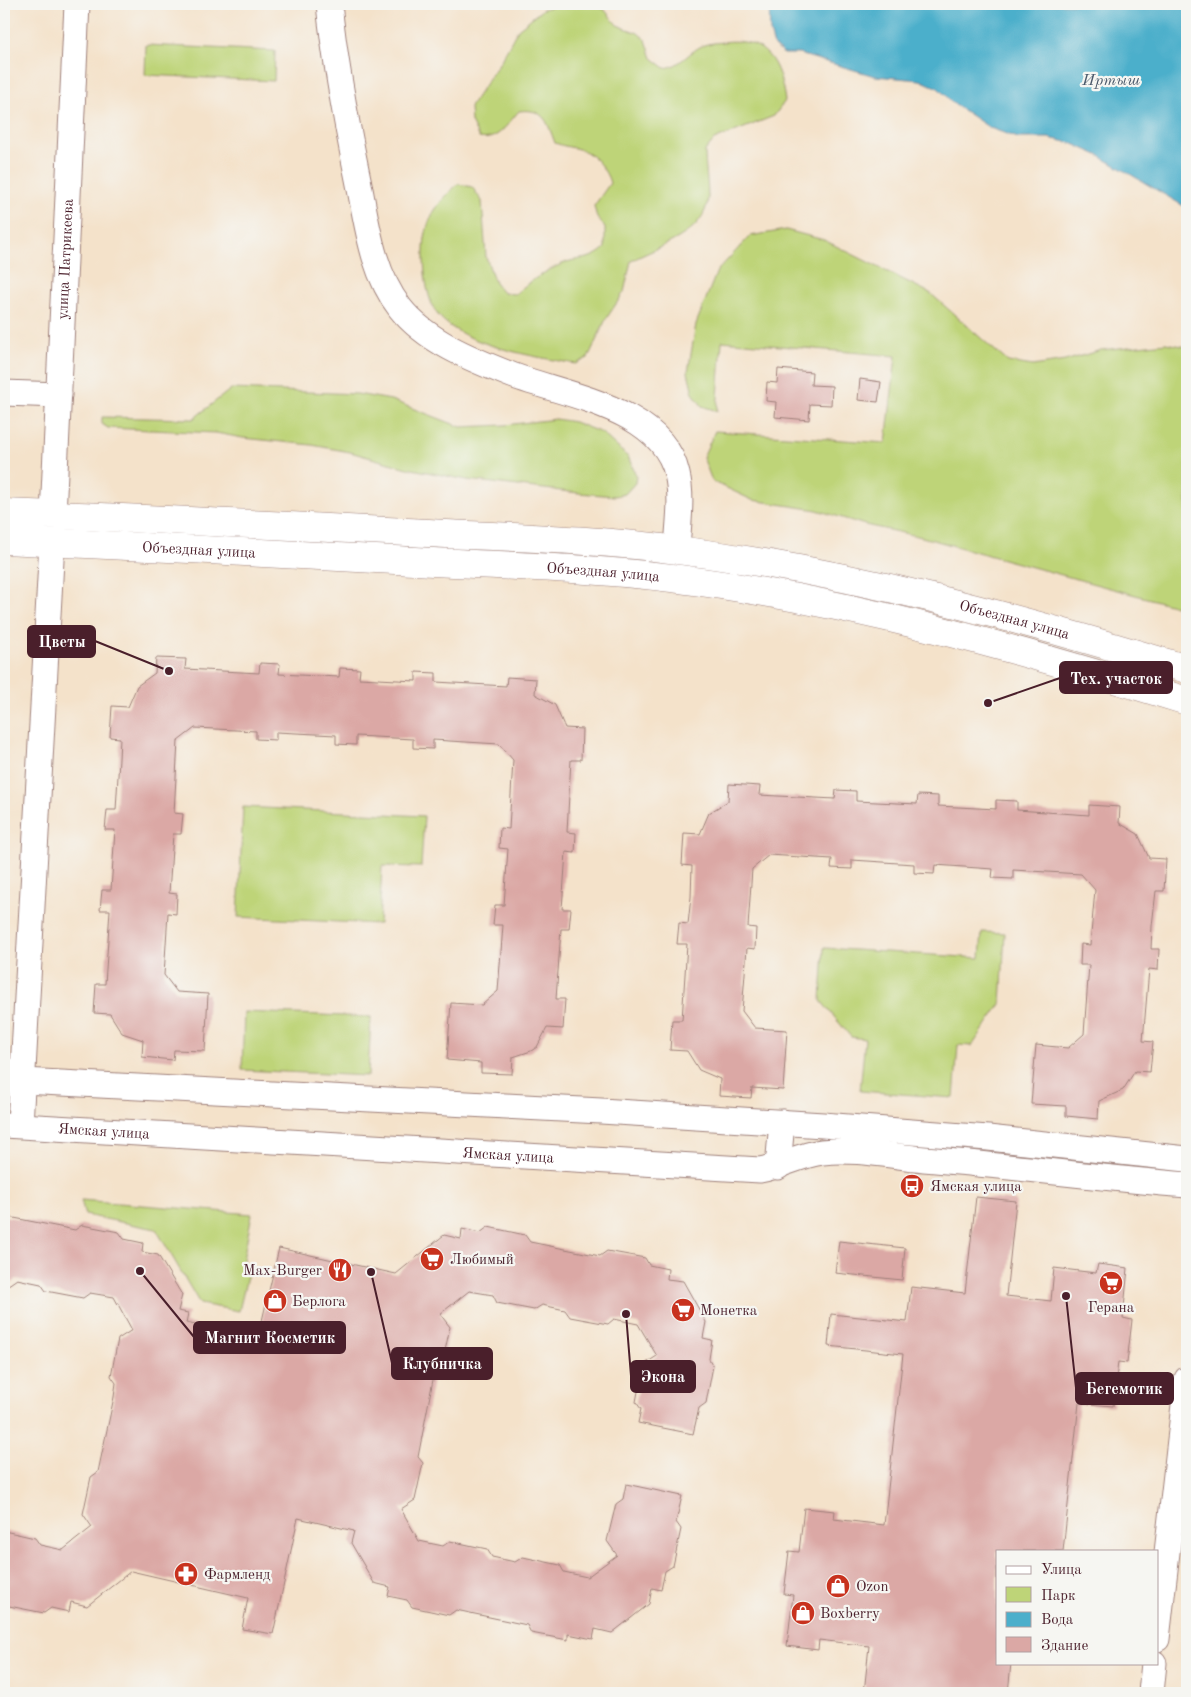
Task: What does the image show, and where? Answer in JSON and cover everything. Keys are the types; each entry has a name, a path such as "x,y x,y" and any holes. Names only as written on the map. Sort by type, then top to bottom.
{"main road":[{"name":"Объездная улица","path":"4,512 569,539 677,550 806,570 926,596 1081,636 1187,669"},
{"path":"52,542 53,514"},
{"name":"Объездная улица","path":"4,540 564,568 672,578 802,599 920,624 1076,667 1187,701"},
{"path":"672,578 677,550"}],"street":[{"name":"улица Патрикеева","path":"53,514 77,4"},
{"path":"329,4 340,91 369,232 377,264 387,288 400,308 434,338 466,355 510,374 615,410 649,431 663,446 677,474 679,515 677,550"},
{"path":"4,392 59,395"},
{"path":"12,1125 13,1080 52,542"},
{"path":"13,1080 782,1122 988,1138 1187,1159"},
{"path":"778,1167 782,1122"},
{"name":"Ямская улица","path":"12,1125 760,1170 778,1167 805,1156 823,1152 852,1153 998,1165 1187,1185"},
{"path":"1158,1630 1187,1379"},
{"path":"1151,1693 1154,1664"}],"green space":[{"path":"561,4 591,4 604,9 617,25 638,33 646,40 652,58 665,68 671,67 706,44 738,41 750,43 760,48 775,64 783,87 785,101 774,116 714,140 705,151 708,197 705,210 699,221 679,238 631,261 624,292 606,319 588,358 576,364 522,354 482,342 450,326 438,315 431,303 424,260 427,226 436,209 458,184 472,187 482,201 486,257 495,283 503,293 515,294 549,270 568,262 594,256 605,248 605,227 597,218 594,206 610,183 603,168 595,159 582,150 555,143 544,118 534,112 519,111 502,131 486,139 479,138 471,122 470,107 500,62 518,29 543,9"},
{"path":"146,45 275,51 274,81 145,75"},
{"path":"786,230 824,240 930,293 1008,362 1033,366 1065,361 1101,350 1166,343 1187,347 1187,609 922,537 865,525 817,510 752,500 712,481 703,457 715,431 886,443 896,356 722,341 717,411 702,406 693,393 688,372 696,324 717,271 750,236"},
{"path":"231,389 357,394 391,400 461,427 505,425 556,419 574,422 602,433 628,457 636,475 635,483 625,494 615,496 579,493 467,480 407,468 350,452 312,445 243,438 216,433 108,428 102,424 102,417 193,419"},
{"path":"243,807 424,816 421,867 382,866 379,924 238,917"},
{"path":"982,932 1005,933 1001,1004 972,1046 958,1045 954,1098 860,1091 865,1039 851,1037 821,1001 824,948 980,958"},
{"path":"244,1012 371,1017 368,1076 242,1070"},
{"path":"81,1200 252,1214 242,1265 249,1268 239,1311 200,1304 156,1229 85,1215"}],"water":[{"name":"Иртыш","path":"769,4 1187,4 1187,208 1098,155 1071,143 1049,138 1018,138 990,128 954,104 938,88 920,80 875,76 799,54 784,54 774,46 770,32"}],"building":[{"path":"778,369 812,372 811,385 832,386 831,405 810,404 809,420 775,417 776,402 766,401 767,382 777,383"},
{"path":"860,379 881,382 878,402 858,400"},
{"path":"156,658 186,659 185,669 259,673 260,663 280,664 279,674 339,677 340,668 360,669 359,678 416,681 416,672 436,673 436,682 506,686 507,677 536,679 535,694 555,705 565,728 582,729 581,760 571,760 567,832 576,833 575,853 566,852 562,909 571,909 569,929 561,929 556,999 565,999 563,1029 547,1028 537,1047 513,1057 512,1074 481,1073 481,1063 447,1060 451,1003 482,1005 498,991 503,925 493,925 495,905 504,905 508,849 499,848 500,828 509,829 513,760 499,744 433,740 433,749 413,748 413,739 356,736 356,745 336,744 336,735 276,732 276,740 256,739 256,731 195,728 178,741 174,813 183,814 181,834 173,834 169,893 177,894 176,914 168,913 164,975 177,992 208,994 205,1051 174,1050 173,1060 142,1057 143,1040 122,1033 110,1014 94,1013 96,984 105,984 110,910 100,910 102,890 111,890 115,830 105,830 107,810 116,810 119,759 120,738 110,737 112,706 128,707 137,686 155,673"},
{"path":"729,784 760,786 759,795 835,799 836,790 856,791 856,801 917,804 918,795 938,796 938,806 996,809 996,800 1017,801 1017,810 1089,815 1089,805 1120,807 1119,823 1138,834 1149,858 1166,859 1164,891 1156,891 1152,926 1151,949 1159,949 1158,970 1149,969 1143,1041 1153,1042 1150,1072 1135,1071 1123,1090 1099,1101 1098,1119 1066,1116 1066,1106 1031,1104 1036,1045 1068,1048 1084,1034 1089,965 1080,965 1081,944 1090,945 1095,890 1081,874 1013,870 1013,879 992,878 993,869 935,865 934,874 914,873 914,864 852,860 852,869 831,868 832,859 769,855 752,869 748,927 756,928 755,949 747,948 742,1011 755,1028 787,1030 783,1090 752,1088 751,1098 719,1096 720,1079 699,1070 687,1051 670,1050 672,1020 682,1020 687,944 677,944 679,923 688,924 691,897 692,866 682,865 684,833 700,834 709,813 728,801"},
{"path":"976,1197 1016,1201 1006,1296 1051,1301 1054,1268 1096,1273 1098,1264 1128,1268 1123,1318 1132,1320 1127,1363 1118,1362 1113,1406 1079,1403 1063,1550 996,1550 996,1664 1011,1664 1008,1693 864,1693 869,1646 819,1640 818,1650 787,1646 793,1595 784,1594 789,1551 799,1552 804,1508 835,1511 834,1519 884,1525 903,1354 828,1346 831,1314 907,1322 911,1287 965,1293"},
{"path":"4,1216 75,1230 82,1225 119,1232 124,1239 143,1243 142,1252 158,1255 182,1295 178,1311 188,1313 186,1323 258,1338 279,1248 396,1274 444,1235 461,1239 462,1229 480,1233 488,1227 525,1235 530,1242 600,1256 607,1251 645,1258 649,1265 668,1269 667,1279 683,1281 706,1322 703,1338 712,1340 709,1359 713,1366 706,1403 699,1408 693,1434 638,1423 641,1409 636,1402 643,1365 657,1356 638,1324 614,1319 608,1324 570,1317 565,1310 542,1305 534,1310 497,1303 493,1295 469,1291 440,1314 450,1327 442,1365 435,1369 418,1457 423,1463 415,1500 401,1509 419,1541 443,1546 450,1541 487,1549 492,1557 515,1562 523,1557 560,1565 564,1572 587,1577 617,1555 607,1541 616,1504 623,1499 626,1484 682,1496 676,1522 681,1529 673,1566 665,1571 661,1590 652,1588 649,1604 612,1633 595,1629 593,1639 568,1634 568,1640 531,1633 527,1625 456,1610 449,1615 412,1607 407,1600 388,1596 390,1587 374,1583 351,1543 354,1531 298,1518 273,1634 242,1629 248,1598 131,1571 87,1606 71,1602 69,1612 51,1608 44,1613 4,1605 4,1531 35,1538 40,1545 63,1550 92,1527 83,1514 91,1477 98,1472 114,1397 116,1383 111,1376 118,1339 132,1330 114,1297 90,1293 83,1298 46,1291 41,1284 17,1279 4,1288"},
{"path":"839,1241 905,1248 902,1280 835,1273"}],"place":[{"name":"Цветы","path":"169,671"},
{"name":"Тех. участок","path":"988,703"},
{"name":"Ямская улица","path":"912,1186"},
{"name":"Любимый","path":"432,1259"},
{"name":"Max-Burger","path":"340,1270"},
{"name":"Магнит Косметик","path":"140,1271"},
{"name":"Клубничка","path":"371,1272"},
{"name":"Герана","path":"1111,1283"},
{"name":"Бегемотик","path":"1066,1296"},
{"name":"Берлога","path":"275,1301"},
{"name":"Монетка","path":"683,1310"},
{"name":"Экона","path":"626,1314"},
{"name":"Фармленд","path":"186,1574"},
{"name":"Ozon","path":"838,1586"},
{"name":"Boxberry","path":"803,1613"}]}
